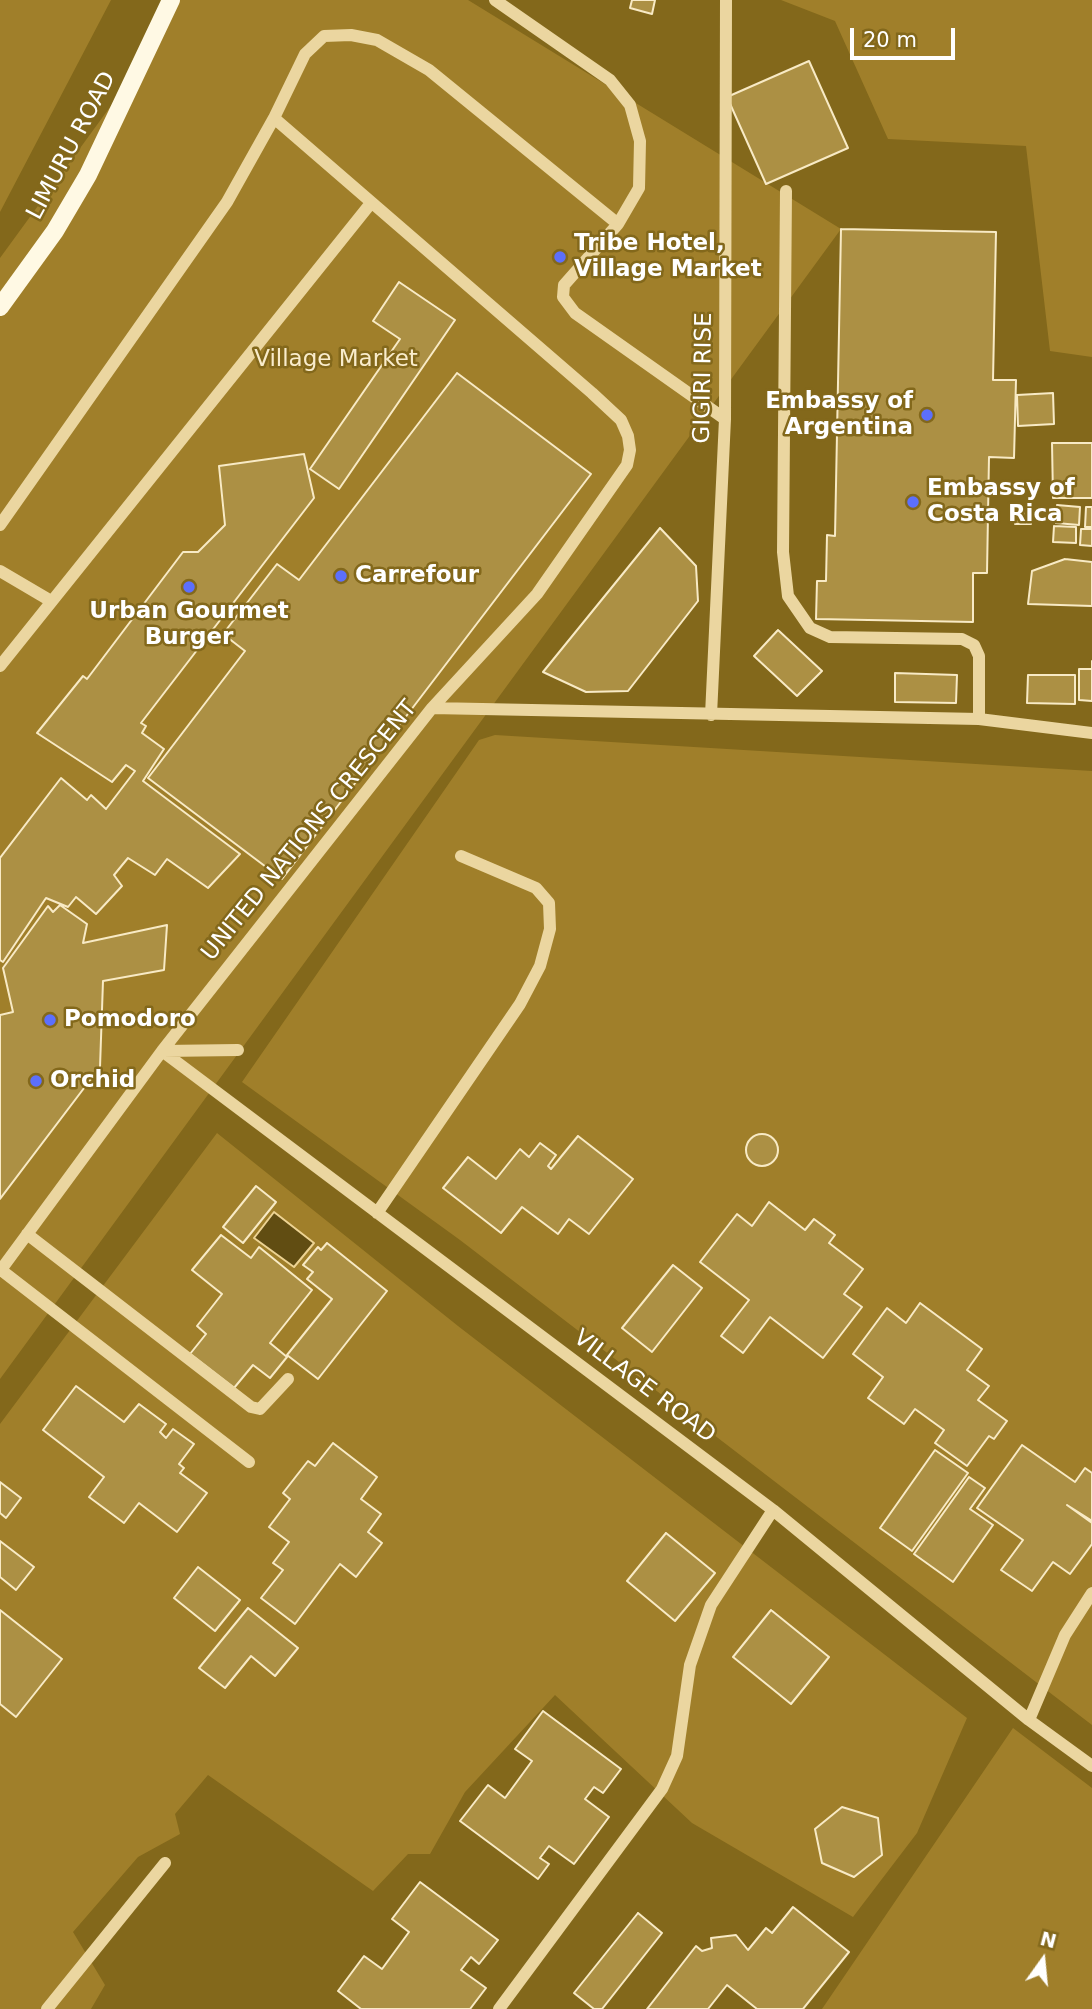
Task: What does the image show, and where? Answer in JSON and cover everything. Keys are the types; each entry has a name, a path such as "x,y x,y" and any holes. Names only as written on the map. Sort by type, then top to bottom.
{"main road":[{"name":"LIMURU ROAD","path":"0,307 55,231 88,175 171,0"}],"street":[{"path":"495,0 610,80 630,105 640,141 639,188 618,224 564,285 563,297 575,313 725,419"},
{"name":"GIGIRI RISE","path":"711,715 725,419 726,0"},
{"path":"0,525 227,202 274,118 305,54 324,37 351,35 377,40 429,70 618,224"},
{"path":"274,118 621,420 630,450 627,465 537,594 432,708"},
{"path":"786,191 783,552 788,596 810,628 830,637 962,639 974,645 979,656 979,719"},
{"path":"0,666 371,203"},
{"path":"0,571 51,601"},
{"name":"UNITED NATIONS CRESCENT","path":"0,1271 162,1051 432,708 979,719 1092,733"},
{"path":"377,1213 520,1004 540,966 550,929 549,903 536,888 461,856"},
{"path":"162,1051 238,1050"},
{"name":"VILLAGE ROAD","path":"162,1051 773,1510 1029,1720 1092,1766"},
{"path":"27,1234 251,1407 260,1409 288,1379"},
{"path":"0,1271 248,1462"},
{"path":"499,2009 662,1789 677,1756 690,1665 711,1605 773,1510"},
{"path":"1029,1720 1065,1635 1092,1593"},
{"path":"47,2009 165,1863"}],"green space":[{"path":"0,0 111,0 0,212"},
{"name":"Village Market","path":"165,0 468,0 841,229 0,1379 0,258 145,59"},
{"path":"781,0 1092,0 1092,357 1050,351 1026,146 888,139 835,21"},
{"path":"495,735 1092,771 1092,1725 460,1240 242,1082 479,740"},
{"path":"217,1133 458,1326 967,1718 917,1833 853,1917 692,1823 555,1695 465,1792 430,1854 408,1854 373,1891 208,1775 175,1814 180,1834 138,1857 73,1932 105,1985 91,2009 0,2009 0,1424"},
{"path":"1013,1728 1092,1788 1092,2009 822,2009"}],"shaded area":[{"path":"274,1212 314,1243 294,1267 254,1238"}],"building":[{"path":"632,0 655,0 652,14 630,8"},
{"path":"809,61 848,148 766,184 727,97"},
{"path":"841,229 996,232 993,380 1016,380 1014,458 989,457 987,573 973,573 973,622 816,619 817,581 826,581 827,535 835,536"},
{"path":"399,282 455,320 339,489 310,469 400,339 373,321"},
{"name":"Village Market","path":"457,373 591,474 282,879 148,778 245,651 223,634 277,564 299,580"},
{"path":"1053,393 1054,424 1018,426 1017,395"},
{"path":"1052,443 1092,443 1092,498 1053,498"},
{"path":"304,454 314,498 141,723 146,726 142,733 164,749 143,781 240,854 208,888 167,859 155,875 128,858 114,875 122,886 96,914 76,897 68,907 46,898 3,962 0,960 0,858 61,778 87,800 91,795 106,809 135,771 126,765 112,782 37,733 83,676 87,679 183,552 198,552 225,525 219,466"},
{"path":"1057,505 1080,507 1079,525 1056,523"},
{"path":"1086,507 1092,507 1092,527 1085,527"},
{"path":"1014,510 1032,511 1031,524 1015,524"},
{"path":"1054,526 1076,527 1076,543 1053,542"},
{"path":"660,528 696,566 698,601 628,691 586,692 543,672"},
{"path":"1081,529 1092,529 1092,546 1080,545"},
{"path":"1065,559 1092,562 1092,606 1028,604 1032,571"},
{"path":"778,630 822,671 797,696 754,656"},
{"path":"1079,669 1092,669 1092,701 1079,700"},
{"path":"895,673 957,675 956,703 895,702"},
{"path":"1028,675 1075,675 1075,704 1027,703"},
{"path":"60,905 87,924 83,943 167,925 164,970 103,981 100,1067 0,1199 0,1015 13,1012 3,968 48,906 53,912"},
{"path":"762,1134 773,1139 778,1150 773,1161 762,1166 751,1161 746,1150 751,1139"},
{"path":"578,1136 633,1179 589,1234 569,1219 558,1234 522,1207 501,1233 443,1188 468,1157 496,1179 520,1149 529,1157 540,1143 556,1155 548,1166 551,1169"},
{"path":"256,1186 276,1202 243,1243 223,1227"},
{"path":"769,1202 805,1230 814,1219 835,1235 829,1243 863,1269 844,1294 862,1307 823,1358 770,1317 743,1353 721,1336 749,1300 700,1262 737,1214 752,1226"},
{"path":"221,1235 251,1258 259,1247 312,1290 270,1343 287,1357 270,1378 253,1365 234,1388 190,1354 206,1334 197,1326 222,1294 192,1270"},
{"path":"327,1243 387,1291 318,1379 287,1355 332,1299 307,1279 313,1272 303,1265 318,1247 321,1250"},
{"path":"673,1265 702,1288 652,1352 622,1328"},
{"path":"920,1303 982,1349 967,1370 989,1386 978,1400 1007,1421 994,1439 989,1436 967,1466 935,1443 944,1430 915,1409 904,1424 868,1398 883,1377 853,1354 887,1308 906,1323"},
{"path":"76,1386 124,1422 139,1404 166,1424 160,1432 166,1438 173,1429 194,1444 179,1464 184,1468 180,1473 207,1493 177,1532 139,1503 124,1523 89,1497 104,1477 43,1430"},
{"path":"333,1443 377,1477 361,1499 381,1514 368,1532 382,1543 356,1577 340,1564 295,1624 261,1598 283,1570 273,1563 289,1542 269,1527 290,1499 283,1493 308,1461 315,1466"},
{"path":"1022,1445 1075,1482 1085,1468 1092,1473 1092,1521 1067,1505 1092,1523 1092,1544 1070,1574 1053,1562 1032,1591 1001,1570 1023,1540 977,1508"},
{"path":"935,1450 968,1473 912,1551 880,1528"},
{"path":"969,1477 985,1488 970,1509 993,1525 953,1582 914,1554"},
{"path":"0,1482 21,1498 6,1518 0,1513"},
{"path":"666,1533 715,1573 675,1621 627,1581"},
{"path":"0,1541 34,1567 16,1590 0,1577"},
{"path":"198,1567 240,1600 215,1631 174,1598"},
{"path":"248,1608 298,1648 275,1676 251,1656 225,1688 199,1668"},
{"path":"0,1610 62,1659 16,1717 0,1704"},
{"path":"771,1610 829,1657 791,1704 733,1657"},
{"path":"543,1711 621,1769 603,1793 594,1787 585,1799 609,1817 574,1864 549,1846 540,1858 549,1864 538,1879 460,1821 488,1785 505,1798 532,1761 515,1749"},
{"path":"842,1807 878,1818 882,1855 854,1877 822,1863 815,1829"},
{"path":"420,1882 498,1940 479,1964 471,1957 461,1970 486,1988 470,2009 361,2009 338,1991 364,1956 382,1969 409,1932 392,1919"},
{"path":"793,1907 849,1952 803,2009 757,2009 727,1985 708,2009 647,2009 696,1946 702,1951 712,1948 711,1938 736,1935 748,1950 766,1928 772,1933"},
{"path":"638,1913 662,1933 602,2009 594,2009 574,1993"}],"place":[{"name":"Tribe Hotel, Village Market","path":"560,257"},
{"name":"Embassy of Argentina","path":"927,415"},
{"name":"Embassy of Costa Rica","path":"913,502"},
{"name":"Carrefour","path":"341,576"},
{"name":"Urban Gourmet Burger","path":"189,587"},
{"name":"Pomodoro","path":"50,1020"},
{"name":"Orchid","path":"36,1081"}]}
